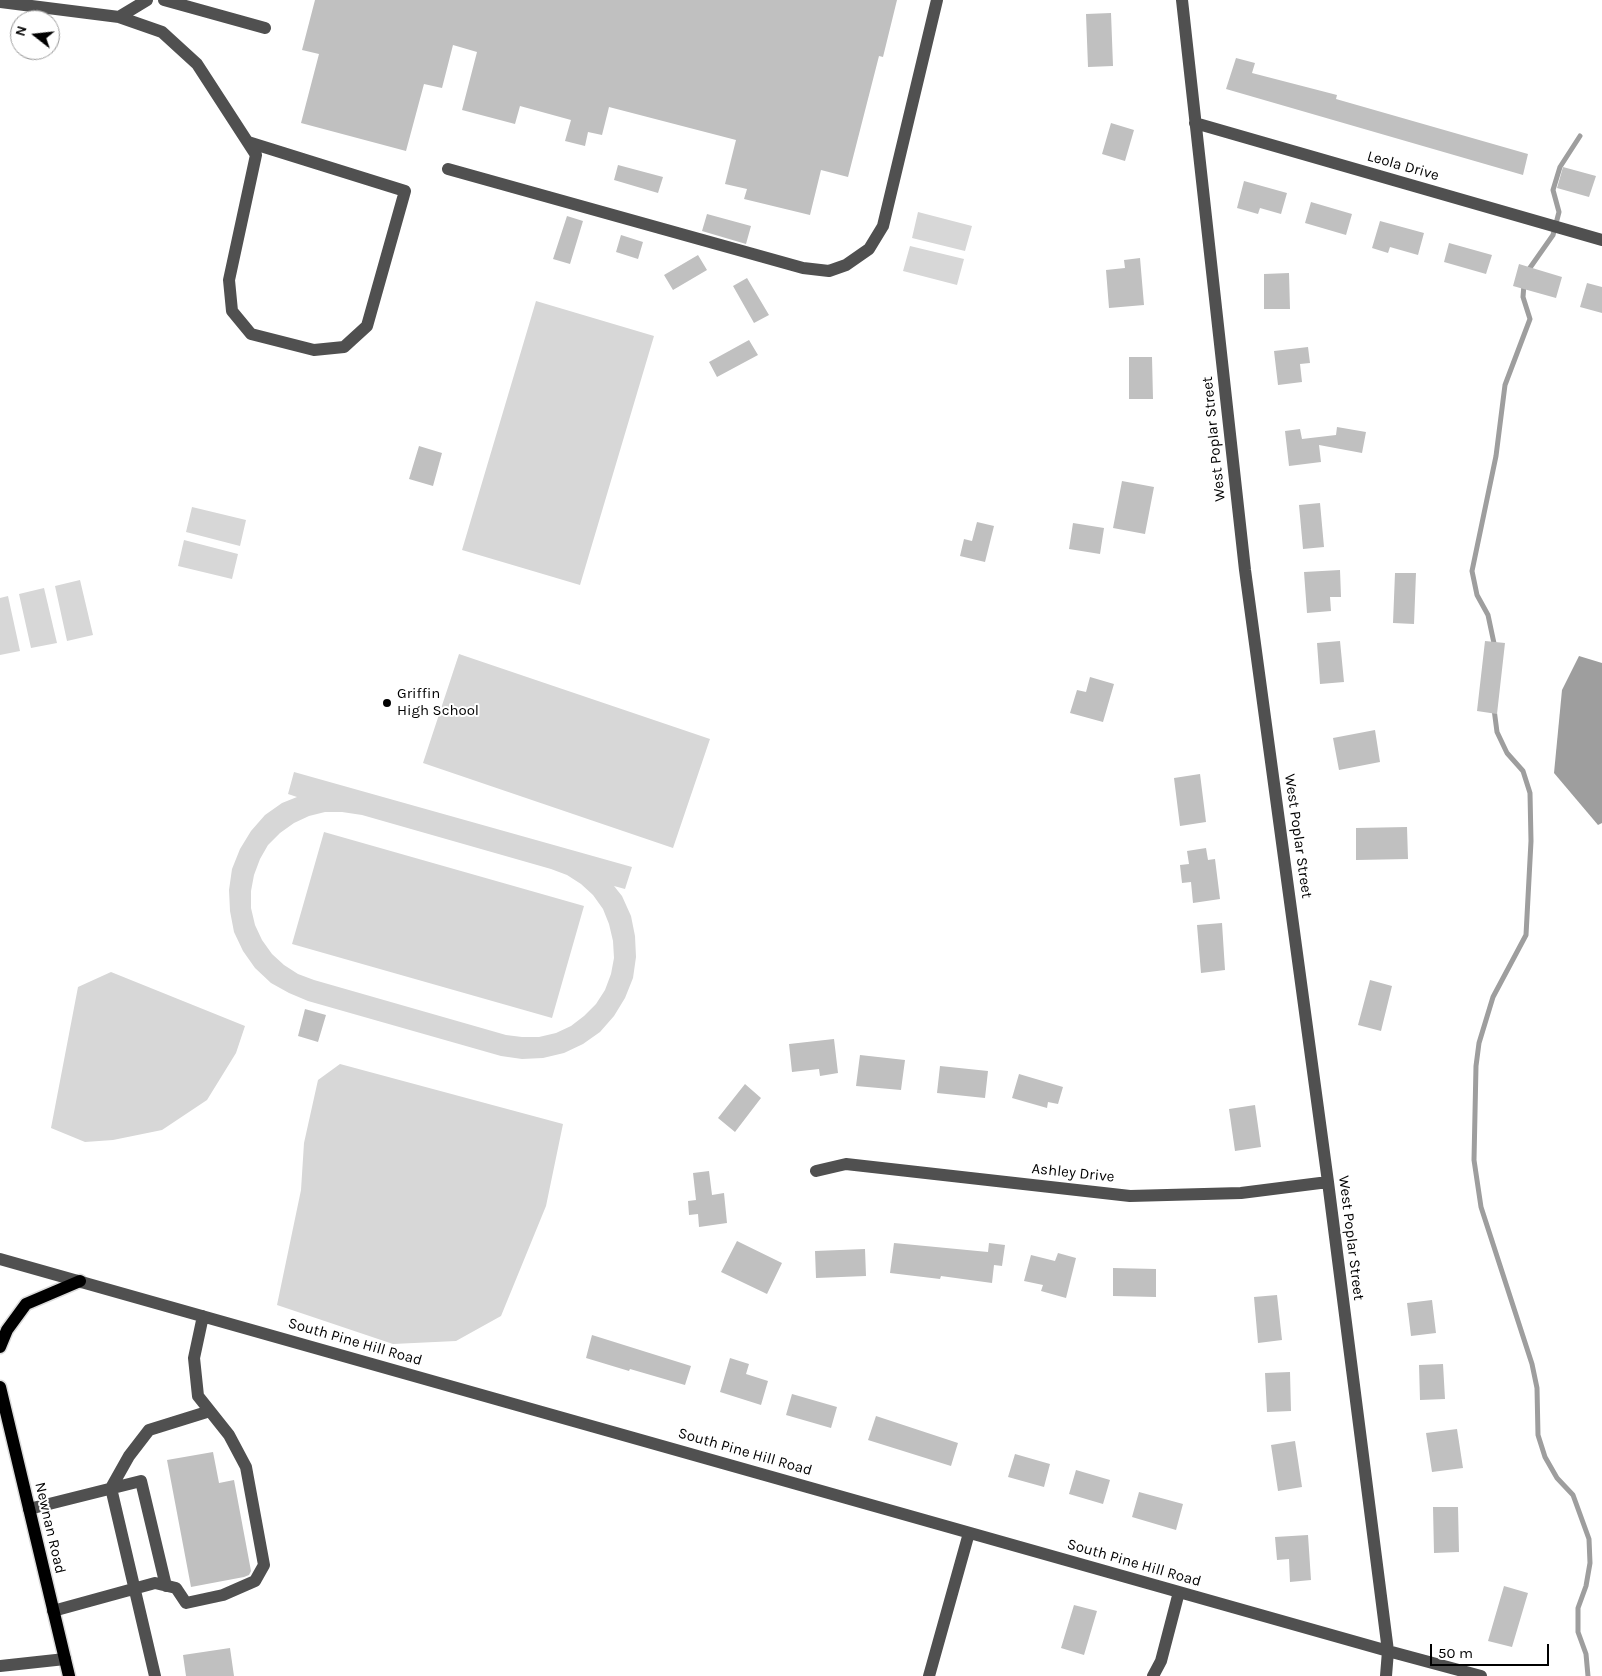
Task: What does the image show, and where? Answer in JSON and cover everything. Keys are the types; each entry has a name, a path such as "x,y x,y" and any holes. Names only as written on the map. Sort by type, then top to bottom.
{"main road":[{"path":"0,1347 7,1330 26,1304 80,1281"},
{"name":"Newnan Road","path":"0,1387 5,1427 29,1509 69,1676"}],"street":[{"path":"119,16 147,0"},
{"path":"164,0 265,28"},
{"path":"448,169 803,268 829,271 846,265 869,249 883,226 937,0"},
{"name":"West Poplar Street","path":"1182,0 1245,570 1328,1182 1388,1651 1386,1676"},
{"path":"0,2 119,16 162,32 197,64 256,155 228,280 232,311 251,334 314,350 344,347 367,326 405,191 248,142"},
{"name":"Leola Drive","path":"1195,123 1602,240"},
{"name":"Ashley Drive","path":"816,1171 846,1164 1130,1196 1241,1193 1328,1182"},
{"name":"South Pine Hill Road","path":"0,1259 1481,1676"},
{"path":"53,1611 155,1583 176,1588 186,1603 223,1595 255,1581 264,1565 246,1468 230,1435 198,1396 194,1358 203,1316"},
{"path":"155,1676 111,1488 130,1456 150,1430 210,1411"},
{"path":"29,1509 141,1481 166,1586"},
{"path":"928,1676 969,1533"},
{"path":"1153,1676 1162,1661 1180,1592"},
{"path":"0,1666 65,1658"}],"shaded area":[{"path":"918,212 972,226 965,251 912,238"},
{"path":"910,246 964,259 957,285 903,271"},
{"path":"536,301 654,336 580,585 462,550"},
{"path":"192,507 246,520 240,546 186,532"},
{"path":"184,540 238,554 232,579 178,566"},
{"path":"80,580 93,635 67,641 55,586"},
{"path":"44,588 57,643 31,648 19,594"},
{"path":"8,596 20,651 0,655 0,598"},
{"path":"459,654 710,739 673,848 423,763"},
{"path":"1579,656 1602,663 1602,823 1598,825 1554,773 1562,690"},
{"path":"294,772 632,867 625,889 614,886 622,896 631,916 635,936 636,957 633,978 625,998 614,1016 600,1032 583,1044 564,1053 543,1058 522,1059 501,1056 308,1001 271,983 255,968 243,951 234,932 229,890 232,869 240,849 251,831 265,815 282,803 297,797 288,794","holes":["325,812 362,815 551,869 567,875 581,884 593,895 603,909 613,941 614,958 611,974 605,990 596,1004 571,1026 556,1033 539,1037 522,1037 506,1035 314,980 298,974 284,965 272,954 262,940 255,925 251,908 251,891 260,859 268,845 294,823 309,816"]},
{"path":"324,832 584,906 552,1018 292,944"},
{"path":"111,972 245,1026 236,1053 207,1100 162,1130 113,1140 85,1142 51,1128 78,987"},
{"path":"340,1064 563,1124 546,1206 501,1316 456,1341 393,1344 277,1305 301,1190 304,1143 318,1080"}],"building":[{"path":"315,0 897,0 883,57 879,56 848,177 821,170 810,215 744,199 747,189 725,184 736,140 609,107 602,135 588,132 585,146 565,141 571,120 520,106 515,124 462,110 477,52 453,45 442,88 424,84 406,151 301,123 319,54 302,50"},
{"path":"1111,13 1113,66 1088,67 1086,14"},
{"path":"1236,58 1255,63 1252,73 1337,95 1336,99 1528,154 1523,175 1226,89"},
{"path":"1111,123 1134,130 1125,161 1102,154"},
{"path":"618,165 663,177 658,193 614,180"},
{"path":"1563,167 1596,176 1589,197 1557,188"},
{"path":"1244,181 1287,193 1281,214 1260,208 1258,214 1237,208"},
{"path":"1311,202 1352,214 1346,235 1305,223"},
{"path":"707,214 751,226 746,244 702,231"},
{"path":"567,216 583,221 570,264 553,259"},
{"path":"1380,221 1424,233 1418,255 1390,247 1388,253 1372,248"},
{"path":"621,235 643,242 638,259 616,252"},
{"path":"1449,243 1492,255 1486,274 1444,262"},
{"path":"698,255 707,270 673,290 664,275"},
{"path":"1140,258 1144,305 1109,308 1106,270 1125,268 1124,260"},
{"path":"1519,264 1562,277 1556,298 1513,286"},
{"path":"1289,273 1290,309 1264,309 1264,274"},
{"path":"747,278 769,315 754,323 733,286"},
{"path":"1587,283 1602,287 1602,313 1580,307"},
{"path":"749,340 758,355 717,377 709,362"},
{"path":"1308,347 1310,363 1300,364 1302,382 1278,385 1274,351"},
{"path":"1129,357 1152,357 1153,399 1129,399"},
{"path":"1337,427 1366,432 1362,453 1319,445 1321,462 1289,466 1285,431 1300,429 1302,439 1336,435"},
{"path":"419,446 442,453 433,486 409,479"},
{"path":"1122,481 1154,487 1145,534 1113,528"},
{"path":"1320,503 1324,547 1303,549 1299,505"},
{"path":"977,522 994,526 985,562 960,556 964,539 972,541"},
{"path":"1073,523 1104,528 1100,554 1069,549"},
{"path":"1340,570 1341,597 1330,597 1331,611 1307,613 1304,572"},
{"path":"1395,573 1416,573 1414,624 1393,623"},
{"path":"1340,641 1344,682 1320,684 1317,643"},
{"path":"1485,641 1505,643 1497,714 1477,711"},
{"path":"1090,677 1114,684 1103,722 1070,713 1077,690 1086,692"},
{"path":"1375,730 1380,762 1339,770 1333,738"},
{"path":"1200,774 1206,822 1180,826 1174,778"},
{"path":"1407,827 1408,859 1356,860 1356,828"},
{"path":"1206,848 1208,860 1215,859 1220,899 1193,903 1191,882 1182,883 1180,865 1189,864 1187,851"},
{"path":"1222,923 1225,970 1201,973 1197,925"},
{"path":"1370,980 1392,986 1381,1031 1358,1025"},
{"path":"305,1009 326,1015 318,1042 298,1036"},
{"path":"834,1039 838,1073 820,1076 819,1069 792,1072 789,1044"},
{"path":"860,1055 905,1060 901,1090 856,1086"},
{"path":"940,1066 988,1071 985,1098 937,1093"},
{"path":"1019,1074 1063,1087 1058,1104 1048,1102 1047,1108 1012,1098"},
{"path":"745,1084 761,1098 735,1132 718,1118"},
{"path":"1255,1105 1261,1147 1235,1151 1229,1109"},
{"path":"709,1171 712,1195 724,1193 727,1223 699,1227 698,1214 689,1215 688,1201 696,1200 693,1173"},
{"path":"737,1241 782,1263 767,1294 721,1272"},
{"path":"894,1243 988,1252 989,1243 1005,1245 1002,1266 994,1265 992,1283 941,1276 940,1279 890,1273"},
{"path":"865,1249 866,1276 816,1278 815,1251"},
{"path":"1058,1253 1076,1258 1066,1298 1041,1291 1043,1285 1024,1281 1031,1255 1055,1261"},
{"path":"1113,1268 1156,1269 1156,1297 1113,1296"},
{"path":"1277,1295 1282,1340 1258,1343 1254,1297"},
{"path":"1432,1300 1436,1333 1411,1336 1407,1303"},
{"path":"592,1335 691,1366 685,1385 586,1358"},
{"path":"730,1358 749,1364 746,1374 768,1381 761,1405 720,1392"},
{"path":"1443,1364 1445,1399 1420,1400 1419,1365"},
{"path":"1290,1372 1291,1411 1267,1412 1265,1373"},
{"path":"792,1394 837,1407 831,1428 786,1415"},
{"path":"876,1416 958,1443 951,1466 868,1440"},
{"path":"1457,1429 1463,1468 1432,1472 1426,1433"},
{"path":"1295,1441 1302,1487 1278,1491 1271,1445"},
{"path":"213,1452 219,1483 234,1480 251,1571 249,1575 244,1577 191,1587 167,1460"},
{"path":"1015,1454 1050,1464 1044,1487 1008,1477"},
{"path":"1076,1470 1110,1480 1103,1504 1069,1494"},
{"path":"1139,1492 1183,1504 1176,1530 1132,1517"},
{"path":"1433,1507 1458,1507 1459,1552 1434,1553"},
{"path":"1308,1535 1311,1580 1290,1582 1289,1559 1277,1560 1275,1537"},
{"path":"1504,1586 1528,1593 1512,1647 1488,1641"},
{"path":"1074,1605 1097,1611 1084,1655 1061,1648"},
{"path":"230,1648 234,1676 186,1676 183,1655"}],"waterway":[{"path":"1527,272 1553,235 1559,212 1553,190 1560,167 1580,136"},
{"path":"1495,648 1488,615 1477,595 1472,571 1496,456 1505,385 1530,319 1523,297 1524,284"},
{"path":"1494,709 1497,732 1507,753 1523,771 1530,793 1531,841 1526,935 1493,997 1479,1043 1476,1066 1474,1160 1481,1207 1532,1364 1537,1388 1538,1435 1545,1457 1557,1478 1573,1495 1589,1539 1590,1563 1586,1586 1578,1608 1578,1632 1586,1654 1588,1676"}],"place":[{"name":"Griffin High School","path":"387,703"}]}
